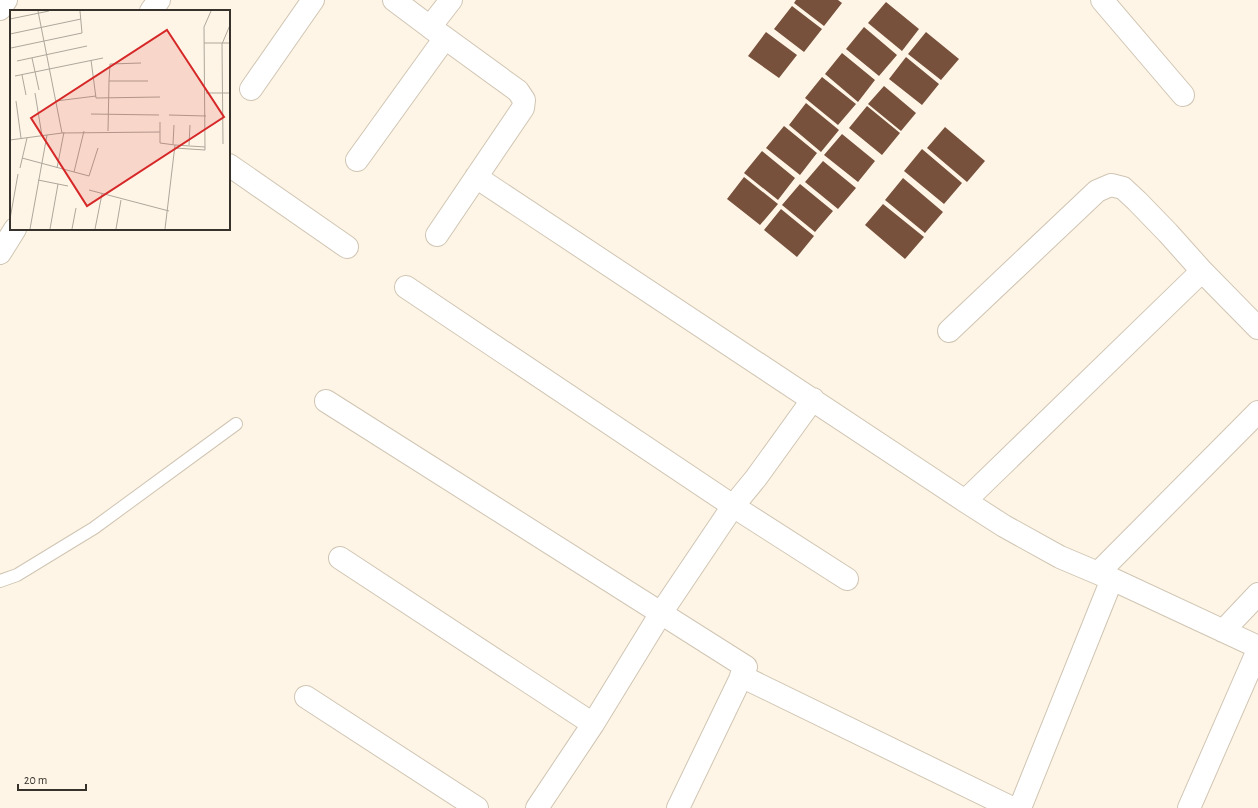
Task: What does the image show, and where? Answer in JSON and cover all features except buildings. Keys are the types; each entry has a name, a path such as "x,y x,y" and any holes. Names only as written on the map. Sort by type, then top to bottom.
{"street":[{"path":"0,9 6,0"},
{"path":"152,10 159,0"},
{"path":"251,89 313,0"},
{"path":"394,0 518,91 524,100 523,108 437,235"},
{"path":"357,160 438,33 447,1"},
{"path":"1114,4 1183,95"},
{"path":"230,166 347,247"},
{"path":"476,177 1004,526 1060,557 1105,576 1258,647"},
{"path":"949,331 1097,191 1111,185 1123,188 1137,201 1202,271 1258,328"},
{"path":"0,253 9,229"},
{"path":"965,501 1202,271"},
{"path":"406,287 733,506 847,579"},
{"path":"537,808 593,724 661,613 733,506 756,478 813,399"},
{"path":"326,401 746,666 678,808"},
{"path":"1020,808 1105,576 1258,412"},
{"path":"340,558 593,724"},
{"path":"1223,631 1258,594"},
{"path":"1189,808 1258,650"},
{"path":"741,676 1012,808"},
{"path":"306,698 477,808"}],"lane":[{"path":"0,581 18,575 94,528 236,424"}]}
